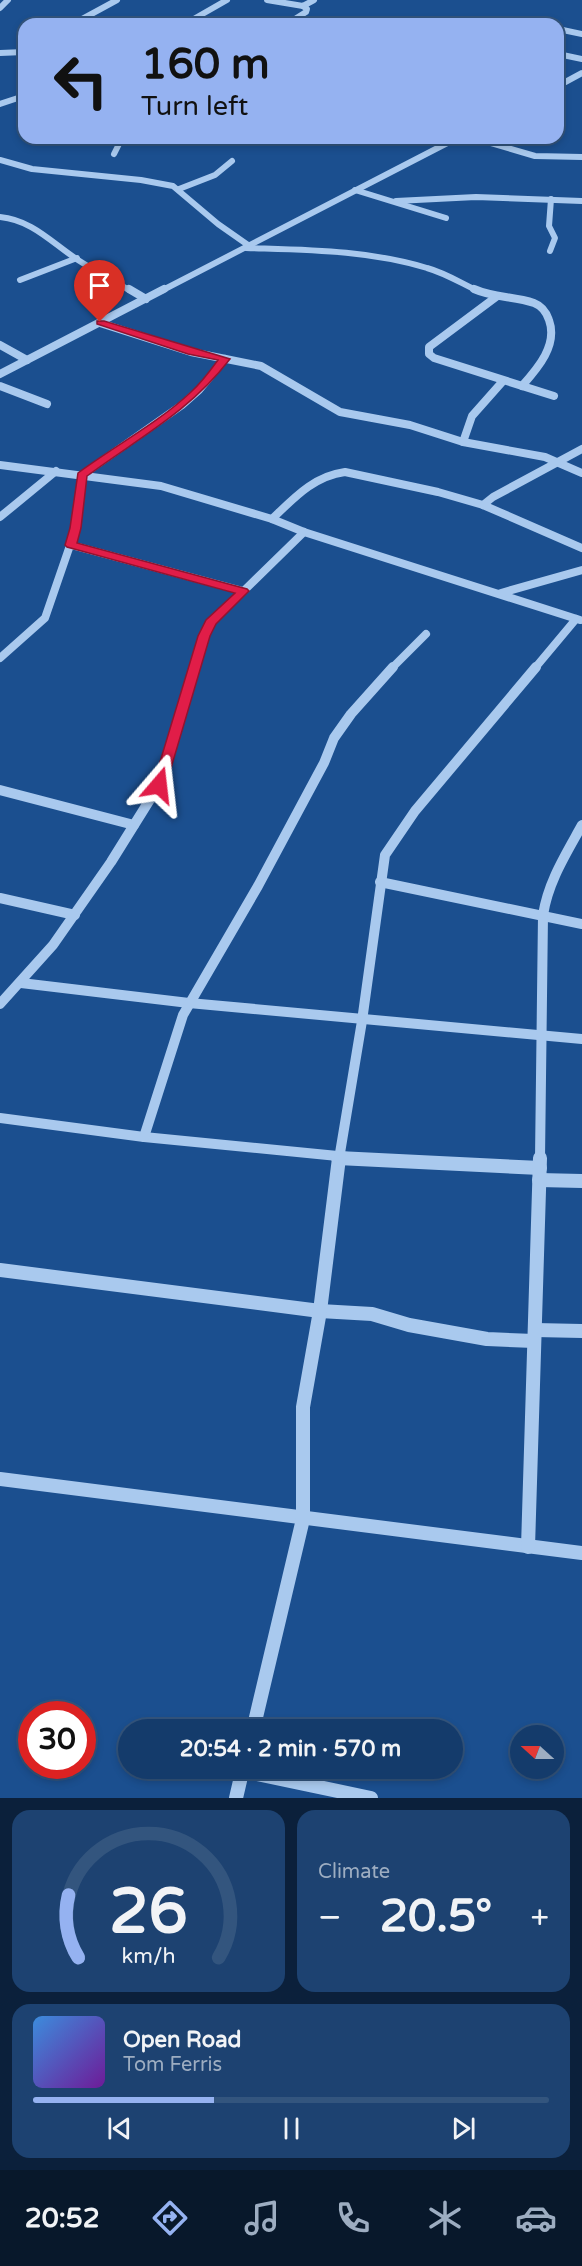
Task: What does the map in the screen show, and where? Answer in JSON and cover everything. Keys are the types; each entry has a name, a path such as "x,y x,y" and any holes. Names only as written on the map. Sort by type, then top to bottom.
{"street":[{"path":"0,8 8,0"},
{"path":"84,18 117,0"},
{"path":"196,18 227,0"},
{"path":"267,0 303,6 307,9 296,18"},
{"path":"303,6 314,0"},
{"path":"564,30 582,34"},
{"path":"0,53 18,52"},
{"path":"564,55 582,59"},
{"path":"564,83 582,74"},
{"path":"0,96 8,101"},
{"path":"0,104 18,98"},
{"path":"114,154 119,144"},
{"path":"0,374 445,144"},
{"path":"494,144 535,156 582,157"},
{"path":"0,160 32,169 141,180 179,189 246,247 339,253 399,261 431,269 496,297 513,298 541,307 546,311 552,333 549,349 542,364 522,386"},
{"path":"179,189 214,176 228,167 232,160"},
{"path":"355,190 446,218"},
{"path":"396,201 476,197 582,201"},
{"path":"550,251 556,237 555,232 549,226 551,199"},
{"path":"0,217 26,223 76,258 146,299"},
{"path":"20,280 76,258"},
{"path":"496,297 429,347 429,354 503,381 555,396"},
{"path":"100,322 191,352 269,369 340,412 410,425 463,442 530,453 559,462 582,473"},
{"path":"0,345 27,360"},
{"path":"0,658 45,618 76,528 82,475 159,423 196,393 225,359"},
{"path":"463,442 464,434 478,405 503,381"},
{"path":"0,386 47,404"},
{"path":"483,505 494,496 582,449"},
{"path":"0,465 161,486 272,519 304,532 579,620 398,834 385,855 362,1021 339,1158 320,1311 303,1407 303,1519 256,1719"},
{"path":"0,517 56,471"},
{"path":"272,519 320,478 331,472 345,472 427,489 483,505 582,548"},
{"path":"0,1004 21,982 75,915 159,785 204,636 211,623 304,532"},
{"path":"71,545 243,591"},
{"path":"500,593 582,570"},
{"path":"144,1137 176,1031 189,1003 258,886 324,763 334,738 374,688 426,634"},
{"path":"0,790 134,825"},
{"path":"528,1547 542,1037 544,927 541,916 549,887 582,825"},
{"path":"380,882 582,924"},
{"path":"0,898 75,915"},
{"path":"21,982 362,1021 582,1040"},
{"path":"0,1118 144,1137 339,1158 539,1174 582,1181"},
{"path":"0,1270 320,1311 372,1314 409,1325 487,1339 582,1331"},
{"path":"0,1479 582,1553"},
{"path":"236,1798 241,1779"},
{"path":"284,1779 371,1798"}],"route":[{"path":"100,322 191,352 225,359 196,393 159,423 82,475 76,528 71,545 243,591 211,623 204,636 159,785"}]}
